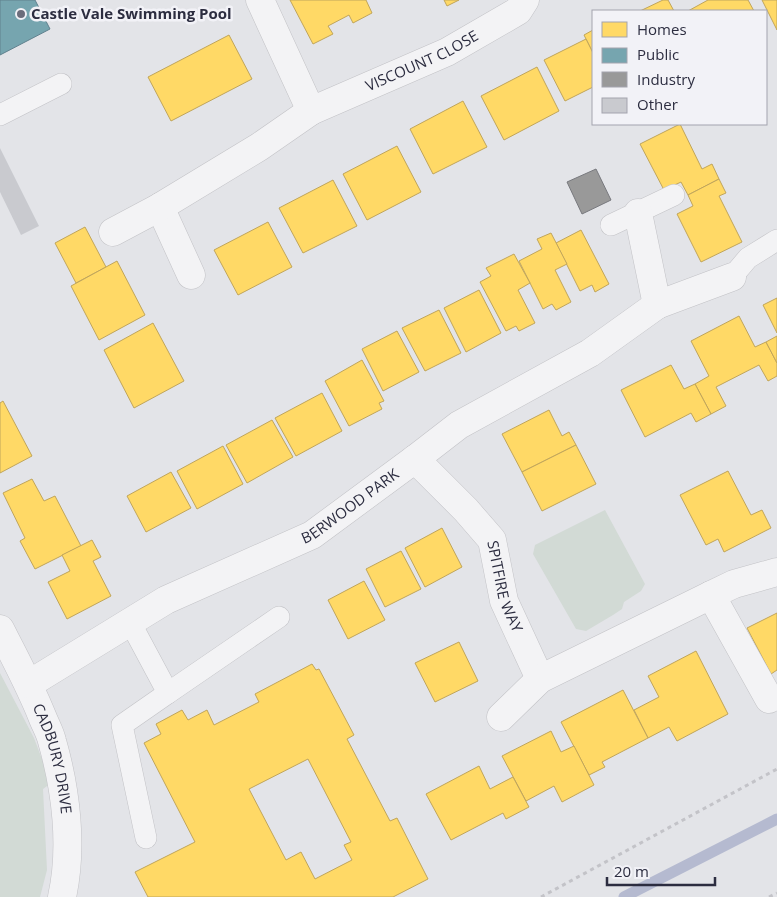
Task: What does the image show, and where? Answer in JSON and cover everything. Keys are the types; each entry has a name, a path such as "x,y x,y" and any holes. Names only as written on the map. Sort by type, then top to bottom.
{"street":[{"path":"260,0 311,112"},
{"name":"VISCOUNT CLOSE","path":"113,232 160,207 259,147 311,112 447,52 518,11 525,0"},
{"path":"160,207 191,275"},
{"path":"638,212 657,305"},
{"name":"BERWOOD PARK","path":"29,684 166,600 312,535 459,425 590,353 657,305 732,277"},
{"name":"SPITFIRE WAY","path":"415,459 466,510 492,540 504,601 540,679"},
{"path":"501,717 540,679 734,584 777,572"},
{"path":"711,595 769,699"},
{"name":"CADBURY DRIVE","path":"0,629 29,684 52,740 63,790 67,837 65,881 62,897"}],"lane":[{"path":"0,115 61,84"},
{"path":"611,225 674,195"},
{"path":"732,277 748,258 777,240"},
{"path":"146,838 122,725 279,617"},
{"path":"130,622 168,693"}],"path":[{"path":"541,897 777,769"},
{"path":"769,897 777,893"}],"shaded area":[{"path":"605,510 645,584 641,591 624,602 622,609 613,615 586,631 576,629 533,554 535,545"},
{"path":"0,673 34,738 51,783 43,789 47,870 40,897 0,897"}],"building: Homes":[{"path":"290,0 366,0 372,13 353,23 349,15 328,26 333,34 313,44"},
{"path":"444,0 459,0 447,6"},
{"path":"663,0 668,0 673,10 642,10"},
{"path":"708,0 748,0 753,10 690,10"},
{"path":"762,0 777,0 777,30"},
{"path":"592,31 592,51 584,35"},
{"path":"229,35 252,79 171,121 148,77"},
{"path":"586,39 592,51 592,88 565,101 544,60"},
{"path":"537,67 559,111 504,140 481,96"},
{"path":"463,101 487,147 433,174 410,129"},
{"path":"680,125 702,169 712,164 719,179 688,195 681,182 664,190 640,144"},
{"path":"397,146 421,192 367,220 343,174"},
{"path":"719,179 726,193 719,196 742,242 701,262 677,214 693,206 688,195"},
{"path":"333,180 357,226 303,253 279,208"},
{"path":"268,222 292,267 238,295 214,250"},
{"path":"85,227 106,267 76,283 55,243"},
{"path":"581,230 609,284 595,292 592,285 580,291 556,243"},
{"path":"551,233 567,264 555,270 571,302 556,310 552,304 543,309 519,261 542,249 537,239"},
{"path":"514,254 530,283 518,290 535,323 519,331 516,326 506,331 480,282 491,276 486,268"},
{"path":"117,261 145,315 99,340 71,286"},
{"path":"479,290 501,333 466,352 444,308"},
{"path":"777,298 777,333 763,305"},
{"path":"439,310 461,353 425,371 402,328"},
{"path":"739,316 755,347 766,342 777,363 777,376 768,381 759,365 716,387 726,406 711,414 695,384 709,376 691,341"},
{"path":"153,323 184,381 134,408 104,350"},
{"path":"397,331 419,372 383,391 362,349"},
{"path":"777,336 777,363 766,342"},
{"path":"362,360 384,401 379,403 382,409 349,426 325,381"},
{"path":"671,365 684,389 695,384 711,414 696,422 691,413 645,437 621,390"},
{"path":"322,393 342,431 296,456 275,418"},
{"path":"3,401 32,456 0,473 0,403"},
{"path":"549,410 562,436 569,432 576,445 522,472 502,434"},
{"path":"272,420 293,457 247,483 226,445"},
{"path":"576,445 596,484 542,511 522,472"},
{"path":"223,446 243,484 197,509 177,471"},
{"path":"728,471 751,515 762,510 771,528 724,552 718,539 706,545 680,495"},
{"path":"171,472 191,508 146,532 127,496"},
{"path":"32,479 44,501 55,496 81,546 35,569 20,541 25,538 3,493"},
{"path":"442,528 462,567 425,587 405,548"},
{"path":"92,540 101,557 93,561 111,596 67,619 48,582 70,571 62,555"},
{"path":"401,551 421,589 385,607 366,569"},
{"path":"364,581 385,620 348,639 328,600"},
{"path":"777,613 777,670 771,674 747,628"},
{"path":"459,642 478,681 435,702 415,663"},
{"path":"696,651 728,714 677,741 669,727 648,738 634,710 659,697 648,676"},
{"path":"312,664 316,670 319,669 354,735 347,739 390,821 397,818 428,879 393,897 148,897 135,872 195,842 144,743 161,734 156,724 182,710 188,720 207,710 214,725 259,702 255,694","holes":["308,759 351,842 344,845 352,860 315,879 301,852 286,860 249,789"]},
{"path":"623,690 648,738 602,762 605,767 589,775 561,722"},
{"path":"551,731 561,752 574,746 594,785 562,802 554,786 526,801 502,756"},
{"path":"479,766 490,789 513,777 529,807 506,819 503,813 451,840 426,794"}],"building: Public":[{"name":"Castle Vale Swimming Pool","path":"0,0 35,0 50,29 0,55"}],"building: Industry":[{"path":"596,169 611,200 582,214 567,182"}],"building: Other":[{"path":"0,148 39,226 21,235 0,192"}],"waterway":[{"path":"624,897 777,819"}],"place":[{"name":"Castle Vale Swimming Pool","path":"21,14"}]}
